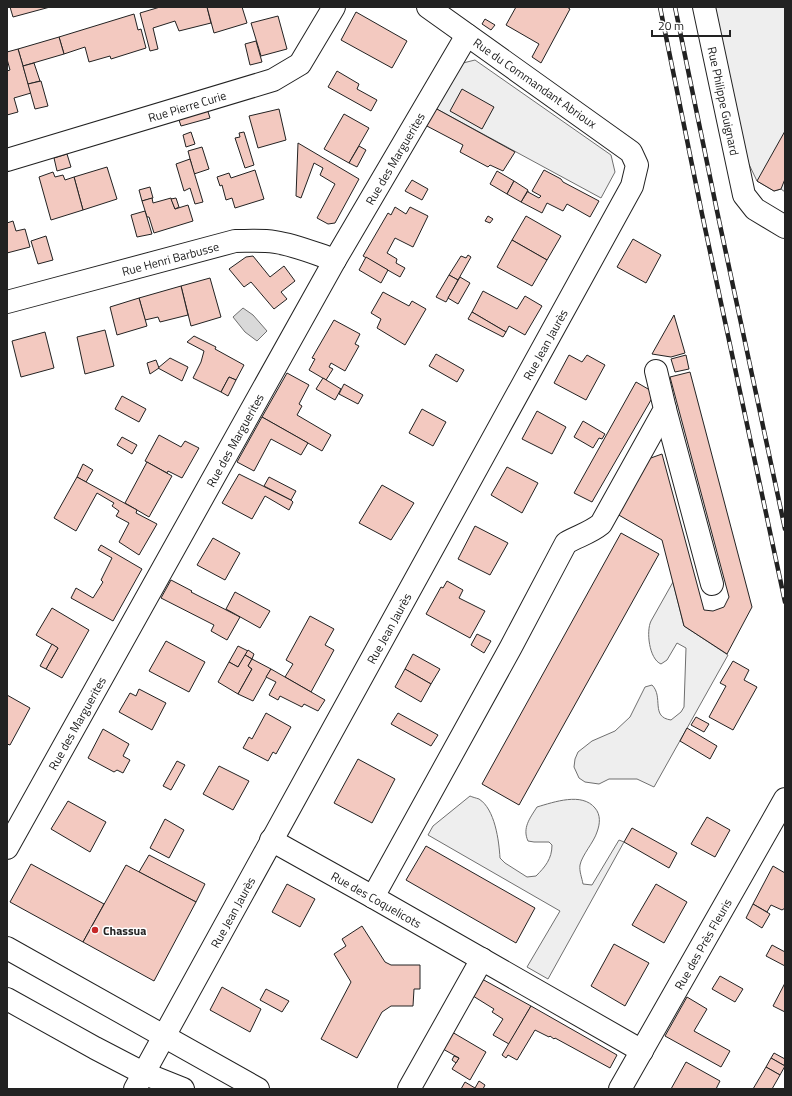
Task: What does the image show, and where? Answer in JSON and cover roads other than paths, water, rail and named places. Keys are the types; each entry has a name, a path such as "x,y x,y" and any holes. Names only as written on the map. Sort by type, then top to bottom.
{"street":[{"name":"Rue Pierre Curie","path":"7,160 273,80 300,64 334,7"},
{"name":"Rue du Commandant Abrioux","path":"428,7 631,152 637,165"},
{"name":"Rue Philippe Guignard","path":"704,7 744,195 755,209 785,227"},
{"name":"Rue des Marguerites","path":"7,848 335,260 467,35"},
{"name":"Rue Jean Jaurès","path":"139,1081 632,186 637,165"},
{"name":"Rue Henri Barbusse","path":"7,302 234,241 257,240 276,242 335,260"},
{"path":"656,371 712,584"},
{"path":"373,897 511,647 566,543 591,532 601,524 665,409"},
{"name":"Rue des Près Fleuris","path":"620,1089 785,799"},
{"name":"Rue des Coquelicots","path":"271,840 642,1051"},
{"path":"7,948 258,1089"},
{"path":"409,1089 482,959"},
{"path":"7,999 95,1048 139,1081 183,1089"}],"railway":[{"path":"660,7 702,214 785,602"},
{"path":"675,7 785,529"}],"place":[{"name":"Chassua","path":"95,930"}]}
